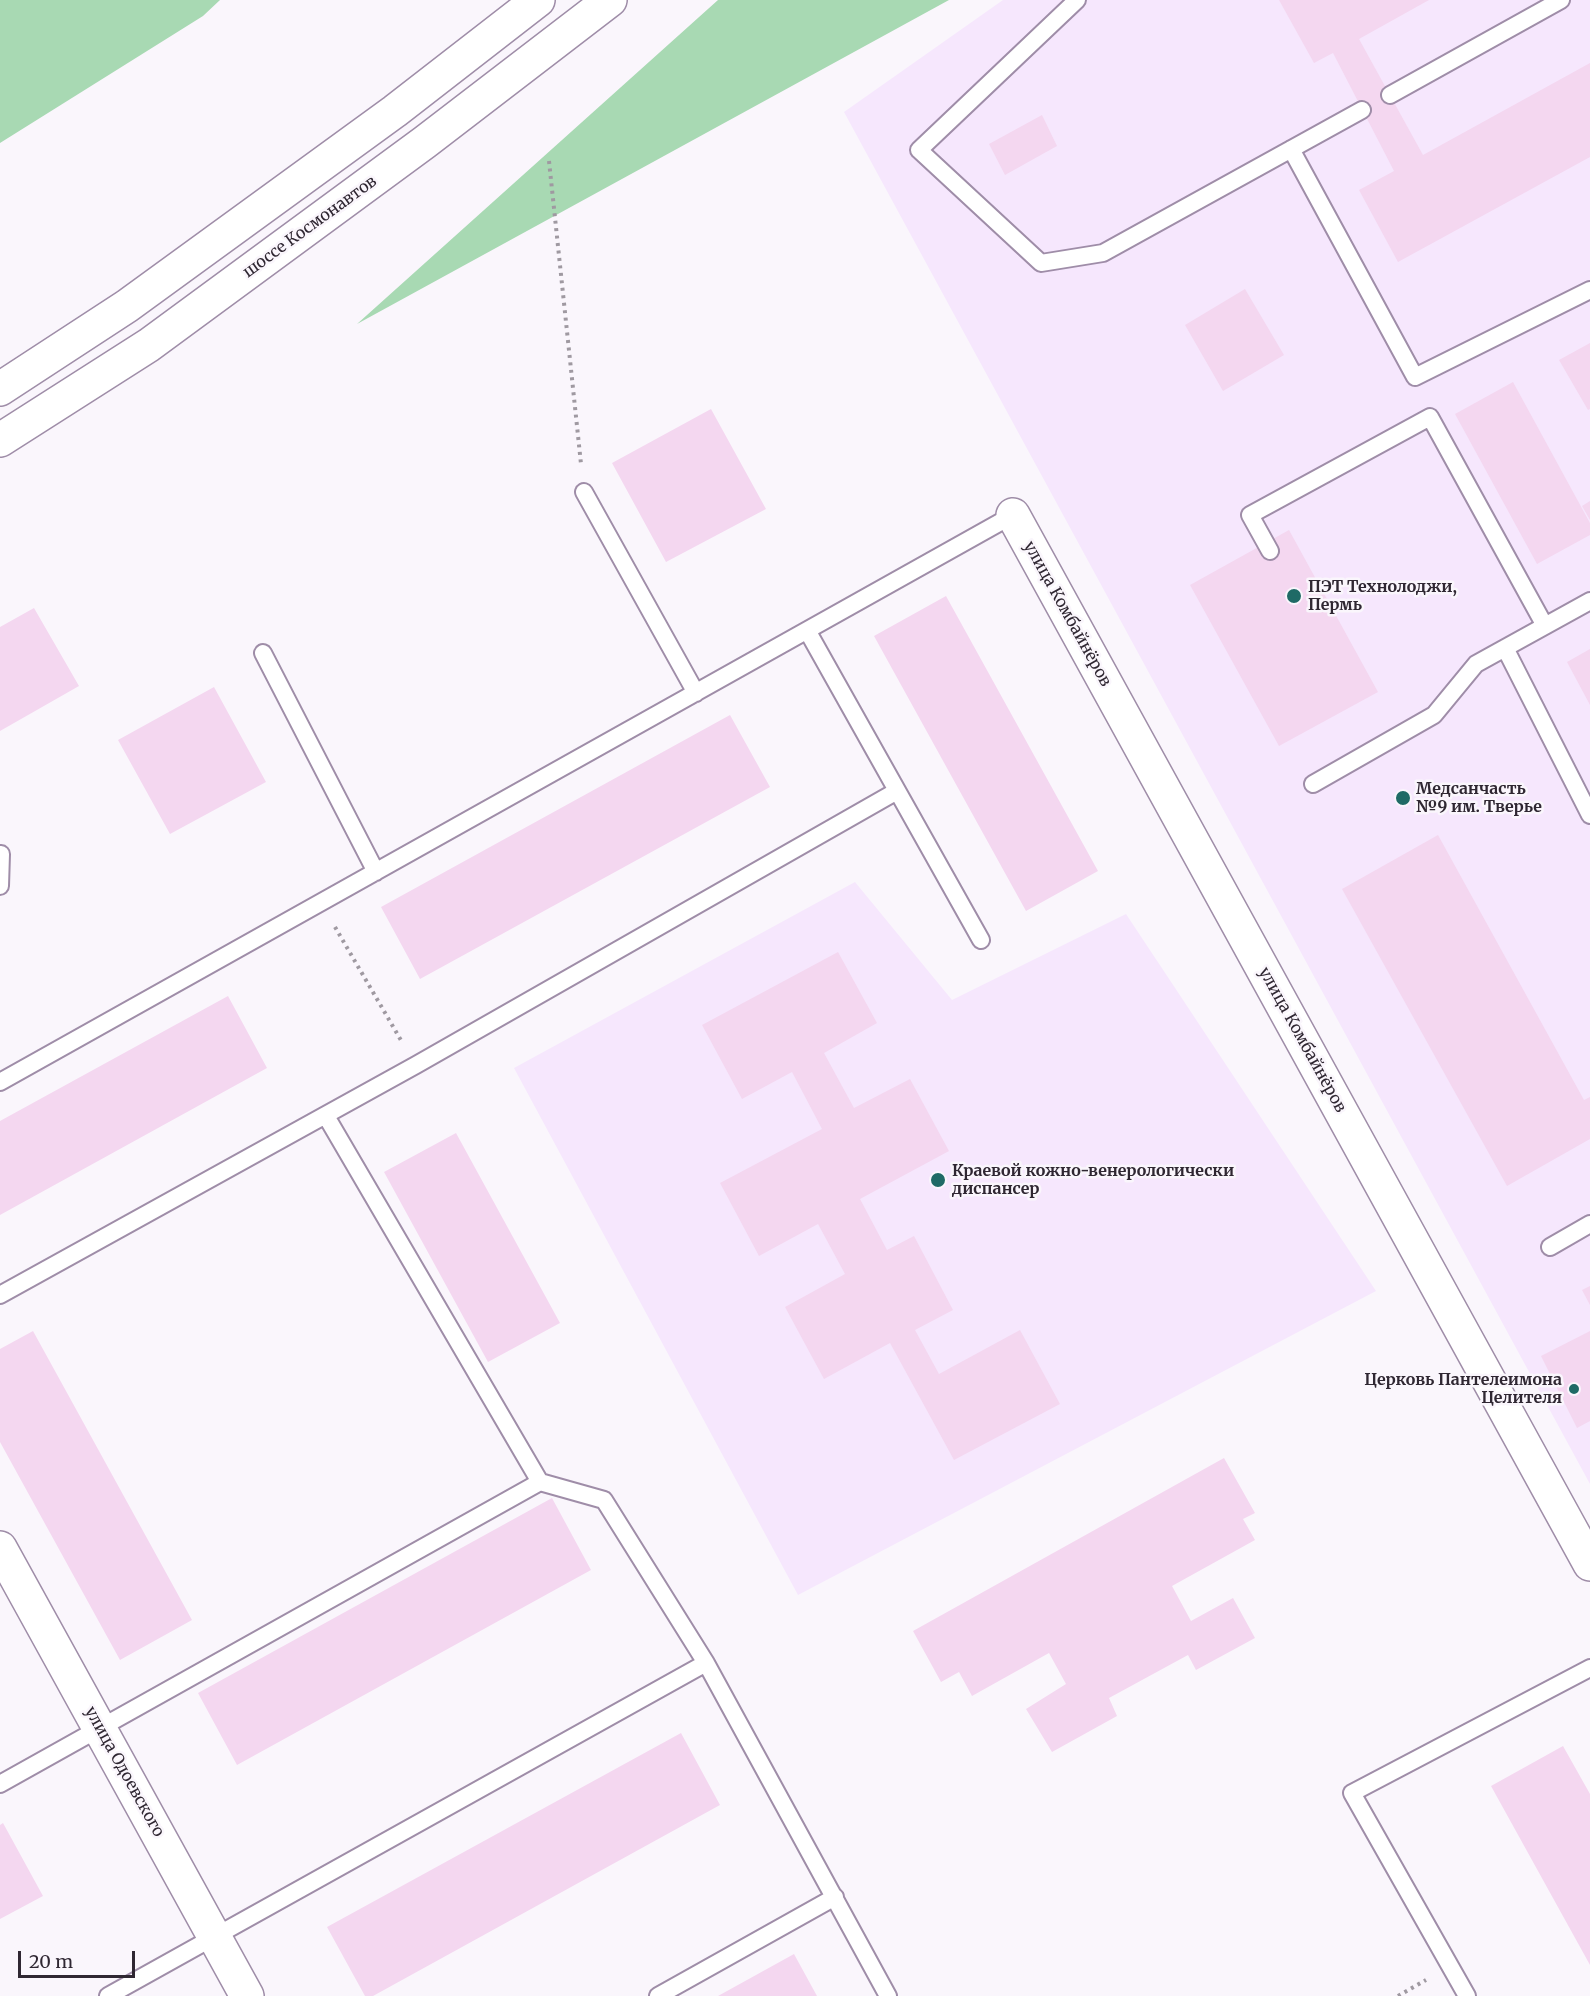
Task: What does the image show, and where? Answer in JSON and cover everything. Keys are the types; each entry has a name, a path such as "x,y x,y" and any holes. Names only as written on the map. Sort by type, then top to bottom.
{"street":[{"path":"0,389 136,299 395,111 538,0"},
{"name":"шоссе Космонавтов","path":"0,440 149,345 425,142 609,0"},
{"name":"улица Комбайнёров","path":"1013,515 1590,1564"},
{"name":"улица Одоевского","path":"0,1548 247,1996"}],"lane":[{"path":"1077,0 919,150 1041,263 1103,253 1362,110"},
{"path":"1390,95 1561,0"},
{"path":"1291,149 1415,377 1590,290"},
{"path":"1270,551 1250,515 1430,417 1545,626"},
{"path":"584,492 696,693"},
{"path":"0,1082 808,632 1013,515"},
{"path":"1313,784 1434,715 1476,664 1590,601"},
{"path":"808,632 981,940"},
{"path":"1505,648 1590,815"},
{"path":"262,653 376,872"},
{"path":"0,1295 326,1116 897,791"},
{"path":"0,886 1,854"},
{"path":"326,1116 540,1482 604,1500 706,1664 888,1996"},
{"path":"1550,1247 1590,1224"},
{"path":"0,1784 540,1482"},
{"path":"108,1996 706,1664"},
{"path":"1467,1996 1352,1793 1590,1668"},
{"path":"658,1996 835,1897"}],"path":[{"path":"549,161 584,492"},
{"path":"321,903 416,1065"}],"shaded area":[{"name":"Медсанчасть №9 им. Тверье","path":"1003,0 1590,0 1590,1484 844,112"},
{"name":"Краевой кожно-венерологически диспансер","path":"855,882 952,1000 1126,914 1376,1291 798,1595 514,1068"}],"green space":[{"path":"0,0 220,0 203,16 0,143"},
{"path":"718,0 949,0 357,324"}],"building":[{"path":"1279,0 1429,0 1359,39 1423,155 1590,63 1590,157 1398,262 1359,190 1394,171 1333,53 1314,63"},
{"path":"1042,115 1057,146 1005,175 989,144"},
{"path":"1245,289 1284,355 1223,391 1185,325"},
{"path":"1590,343 1590,409 1588,410 1559,360"},
{"path":"1513,382 1590,523 1590,535 1537,564 1455,414"},
{"path":"711,409 766,509 666,562 612,463"},
{"path":"1590,501 1590,520 1582,506"},
{"name":"ПЭТ Технолоджи, Пермь","path":"1289,530 1378,692 1279,746 1190,585"},
{"path":"946,596 1098,871 1026,911 874,636"},
{"path":"34,608 79,686 0,731 0,627"},
{"path":"1590,649 1590,705 1567,662"},
{"path":"214,687 266,782 170,834 118,740"},
{"path":"730,715 770,787 420,979 381,907"},
{"path":"1438,835 1584,1100 1590,1097 1590,1139 1507,1186 1342,889"},
{"path":"838,952 877,1023 824,1053 854,1108 910,1079 949,1151 860,1199 887,1250 914,1236 953,1310 915,1330 939,1374 1020,1330 1060,1404 954,1460 890,1343 824,1379 785,1307 845,1274 818,1224 759,1256 720,1183 822,1129 792,1072 742,1099 702,1025"},
{"path":"228,996 267,1068 0,1215 0,1121"},
{"path":"456,1133 560,1323 488,1362 384,1172"},
{"path":"1590,1286 1590,1305 1582,1290"},
{"path":"33,1331 192,1620 120,1660 0,1442 0,1349"},
{"name":"Церковь Пантелеимона Целителя","path":"1590,1331 1590,1421 1577,1428 1541,1356"},
{"path":"1224,1458 1255,1513 1243,1519 1255,1540 1172,1586 1191,1621 1233,1598 1255,1638 1196,1670 1188,1655 1109,1698 1117,1716 1052,1752 1026,1709 1066,1684 1049,1653 972,1696 959,1672 941,1682 913,1631"},
{"path":"552,1498 591,1570 237,1765 198,1693"},
{"path":"681,1733 720,1805 373,1996 365,1996 327,1927"},
{"path":"1563,1746 1590,1794 1590,1965 1491,1786"},
{"path":"3,1823 43,1896 0,1919 0,1825"},
{"path":"794,1954 817,1996 718,1996"}],"place":[{"name":"ПЭТ Технолоджи, Пермь","path":"1294,596"},
{"name":"Медсанчасть №9 им. Тверье","path":"1403,798"},
{"name":"Краевой кожно-венерологически диспансер","path":"938,1180"},
{"name":"Церковь Пантелеимона Целителя","path":"1574,1389"}]}
